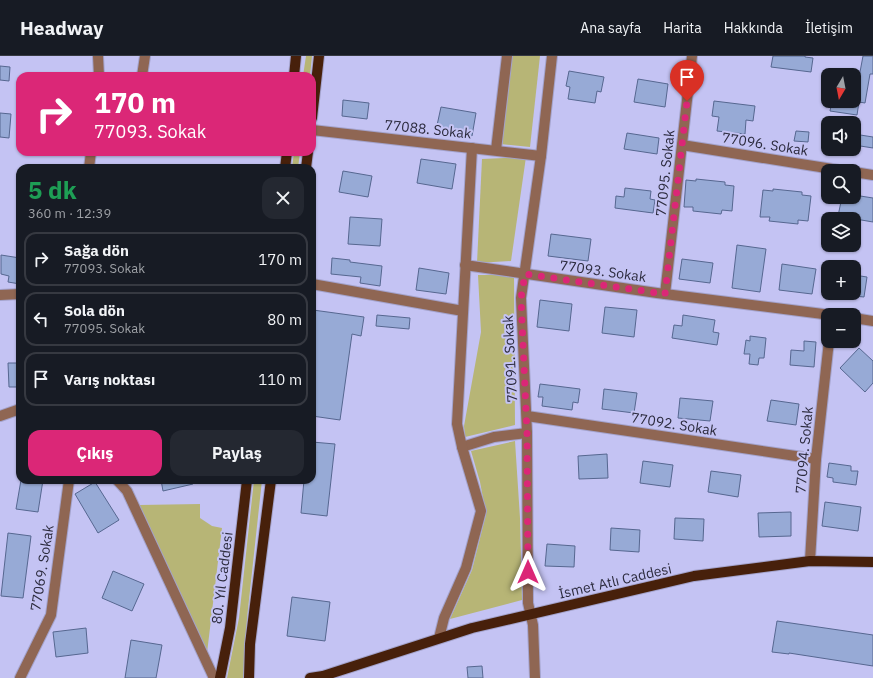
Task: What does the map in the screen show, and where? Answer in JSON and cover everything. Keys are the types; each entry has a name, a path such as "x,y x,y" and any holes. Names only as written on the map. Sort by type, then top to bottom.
{"main road":[{"path":"294,72 296,56"},
{"path":"316,83 319,56"},
{"name":"80. Yıl Caddesi","path":"220,678 230,628 247,484"},
{"path":"249,678 250,644 270,484"},
{"name":"İsmet Atlı Caddesi","path":"310,678 320,677 472,628 694,576 810,562 873,562"}],"street":[{"path":"98,56 99,72"},
{"path":"143,72 145,56"},
{"path":"496,150 506,56"},
{"name":"77091. Sokak","path":"535,678 533,625 528,603 527,416 521,298 541,156 552,56"},
{"name":"77095. Sokak","path":"665,294 692,56"},
{"name":"77088. Sokak","path":"316,130 541,156"},
{"name":"77096. Sokak","path":"682,145 821,167"},
{"path":"439,638 444,618 466,568 481,511 462,447 457,424 472,148"},
{"path":"861,173 873,175"},
{"name":"77093. Sokak","path":"465,265 665,294 821,314"},
{"path":"316,285 463,312"},
{"path":"0,295 16,294"},
{"path":"861,319 873,321"},
{"name":"77094. Sokak","path":"810,562 816,460 828,348"},
{"path":"0,416 16,410"},
{"name":"77092. Sokak","path":"527,416 816,460"},
{"path":"462,447 494,437 527,433"},
{"name":"77069. Sokak","path":"20,678 51,615 68,484"},
{"path":"121,484 128,490 213,676 220,678"}],"shaded area":[{"path":"306,56 312,56 310,72 304,72"},
{"path":"511,56 540,56 530,147 500,144"},
{"path":"294,156 300,156 298,164 292,164"},
{"path":"526,157 511,261 477,263 482,159"},
{"path":"478,275 514,275 515,425 465,437 464,426 481,332"},
{"path":"515,441 520,518 522,600 450,619 472,570 486,514 480,482 471,451"},
{"path":"254,484 262,484 247,618 244,678 227,678 239,618"},
{"path":"200,504 200,518 212,526 222,528 207,653 192,624 139,505"}],"building":[{"path":"773,56 805,56 813,58 811,72 771,67"},
{"path":"863,56 873,56 873,74 870,74 865,103 861,102 861,68"},
{"path":"0,66 10,67 9,81 0,80"},
{"path":"569,71 604,77 601,92 597,91 595,103 568,99 570,87 566,86"},
{"path":"638,79 668,84 665,107 634,102"},
{"path":"343,100 369,103 367,119 342,116"},
{"path":"714,101 755,106 753,121 746,120 745,134 717,131 719,117 712,116"},
{"path":"441,107 476,113 472,136 436,130"},
{"path":"831,108 858,108 857,115 830,111"},
{"path":"0,113 11,114 9,138 0,137"},
{"path":"796,131 809,132 808,142 794,141"},
{"path":"627,133 659,138 657,154 624,149"},
{"path":"861,135 873,137 873,148 861,146"},
{"path":"421,159 456,164 452,189 417,183"},
{"path":"343,171 372,176 368,197 339,192"},
{"path":"696,179 725,182 725,185 734,186 732,211 722,210 721,214 693,211 693,207 684,207 686,180 696,181"},
{"path":"625,188 651,191 650,199 655,200 653,213 615,208 616,196 624,197"},
{"path":"773,189 802,192 802,195 811,196 808,221 798,220 798,224 769,221 770,217 760,217 763,190 773,191"},
{"path":"861,196 873,198 873,222 861,220 861,212 839,212 841,204 861,204"},
{"path":"350,217 382,219 380,246 348,244"},
{"path":"551,234 591,239 588,261 548,256"},
{"path":"737,245 766,249 760,292 732,288"},
{"path":"1,255 16,257 16,283 8,282 9,276 1,274"},
{"path":"332,258 382,266 380,286 360,283 361,277 331,274"},
{"path":"682,259 713,263 710,283 679,279"},
{"path":"782,264 816,269 812,294 779,290"},
{"path":"419,268 449,273 446,294 416,290"},
{"path":"861,276 867,277 864,297 861,297"},
{"path":"540,300 572,304 569,331 537,327"},
{"path":"605,307 637,310 634,337 602,333"},
{"path":"316,310 364,317 361,336 352,334 340,420 316,417"},
{"path":"377,315 410,318 409,329 376,326"},
{"path":"683,315 715,320 713,332 719,333 717,345 672,338 674,325 682,326"},
{"path":"750,336 766,338 764,358 759,358 758,365 749,364 750,354 744,354 746,340 750,341"},
{"path":"804,341 816,342 814,367 790,365 791,350 804,351"},
{"path":"859,348 873,361 873,383 865,392 840,368"},
{"path":"8,363 16,363 16,387 9,387"},
{"path":"540,384 580,389 578,403 573,402 572,410 542,406 543,397 538,397"},
{"path":"604,389 637,393 634,413 602,409"},
{"path":"680,398 713,401 710,421 678,418"},
{"path":"771,400 799,404 796,425 767,421"},
{"path":"316,442 335,444 327,516 301,513 304,484 316,484"},
{"path":"607,454 608,478 579,479 578,456"},
{"path":"643,461 673,465 670,487 640,483"},
{"path":"829,463 851,466 851,471 858,471 856,485 833,482 833,478 827,477"},
{"path":"711,471 741,475 738,497 708,492"},
{"path":"20,484 42,484 38,512 16,509"},
{"path":"92,484 96,484 119,520 98,533 75,494"},
{"path":"162,484 193,484 163,491"},
{"path":"825,502 861,507 858,531 822,526"},
{"path":"791,512 791,536 759,537 758,513"},
{"path":"675,518 704,519 703,541 674,539"},
{"path":"611,528 640,530 639,552 610,550"},
{"path":"8,533 31,536 23,598 1,596"},
{"path":"547,544 575,546 574,567 545,566"},
{"path":"113,571 144,584 132,611 102,598"},
{"path":"292,597 330,602 325,641 287,636"},
{"path":"777,621 873,635 873,666 789,653 772,652"},
{"path":"86,628 88,653 56,657 53,632"},
{"path":"131,640 162,645 156,678 125,678"},
{"path":"482,666 483,678 468,678 467,667"}],"route":[{"path":"528,572 527,433 521,298 525,274 665,294 687,101"}]}
